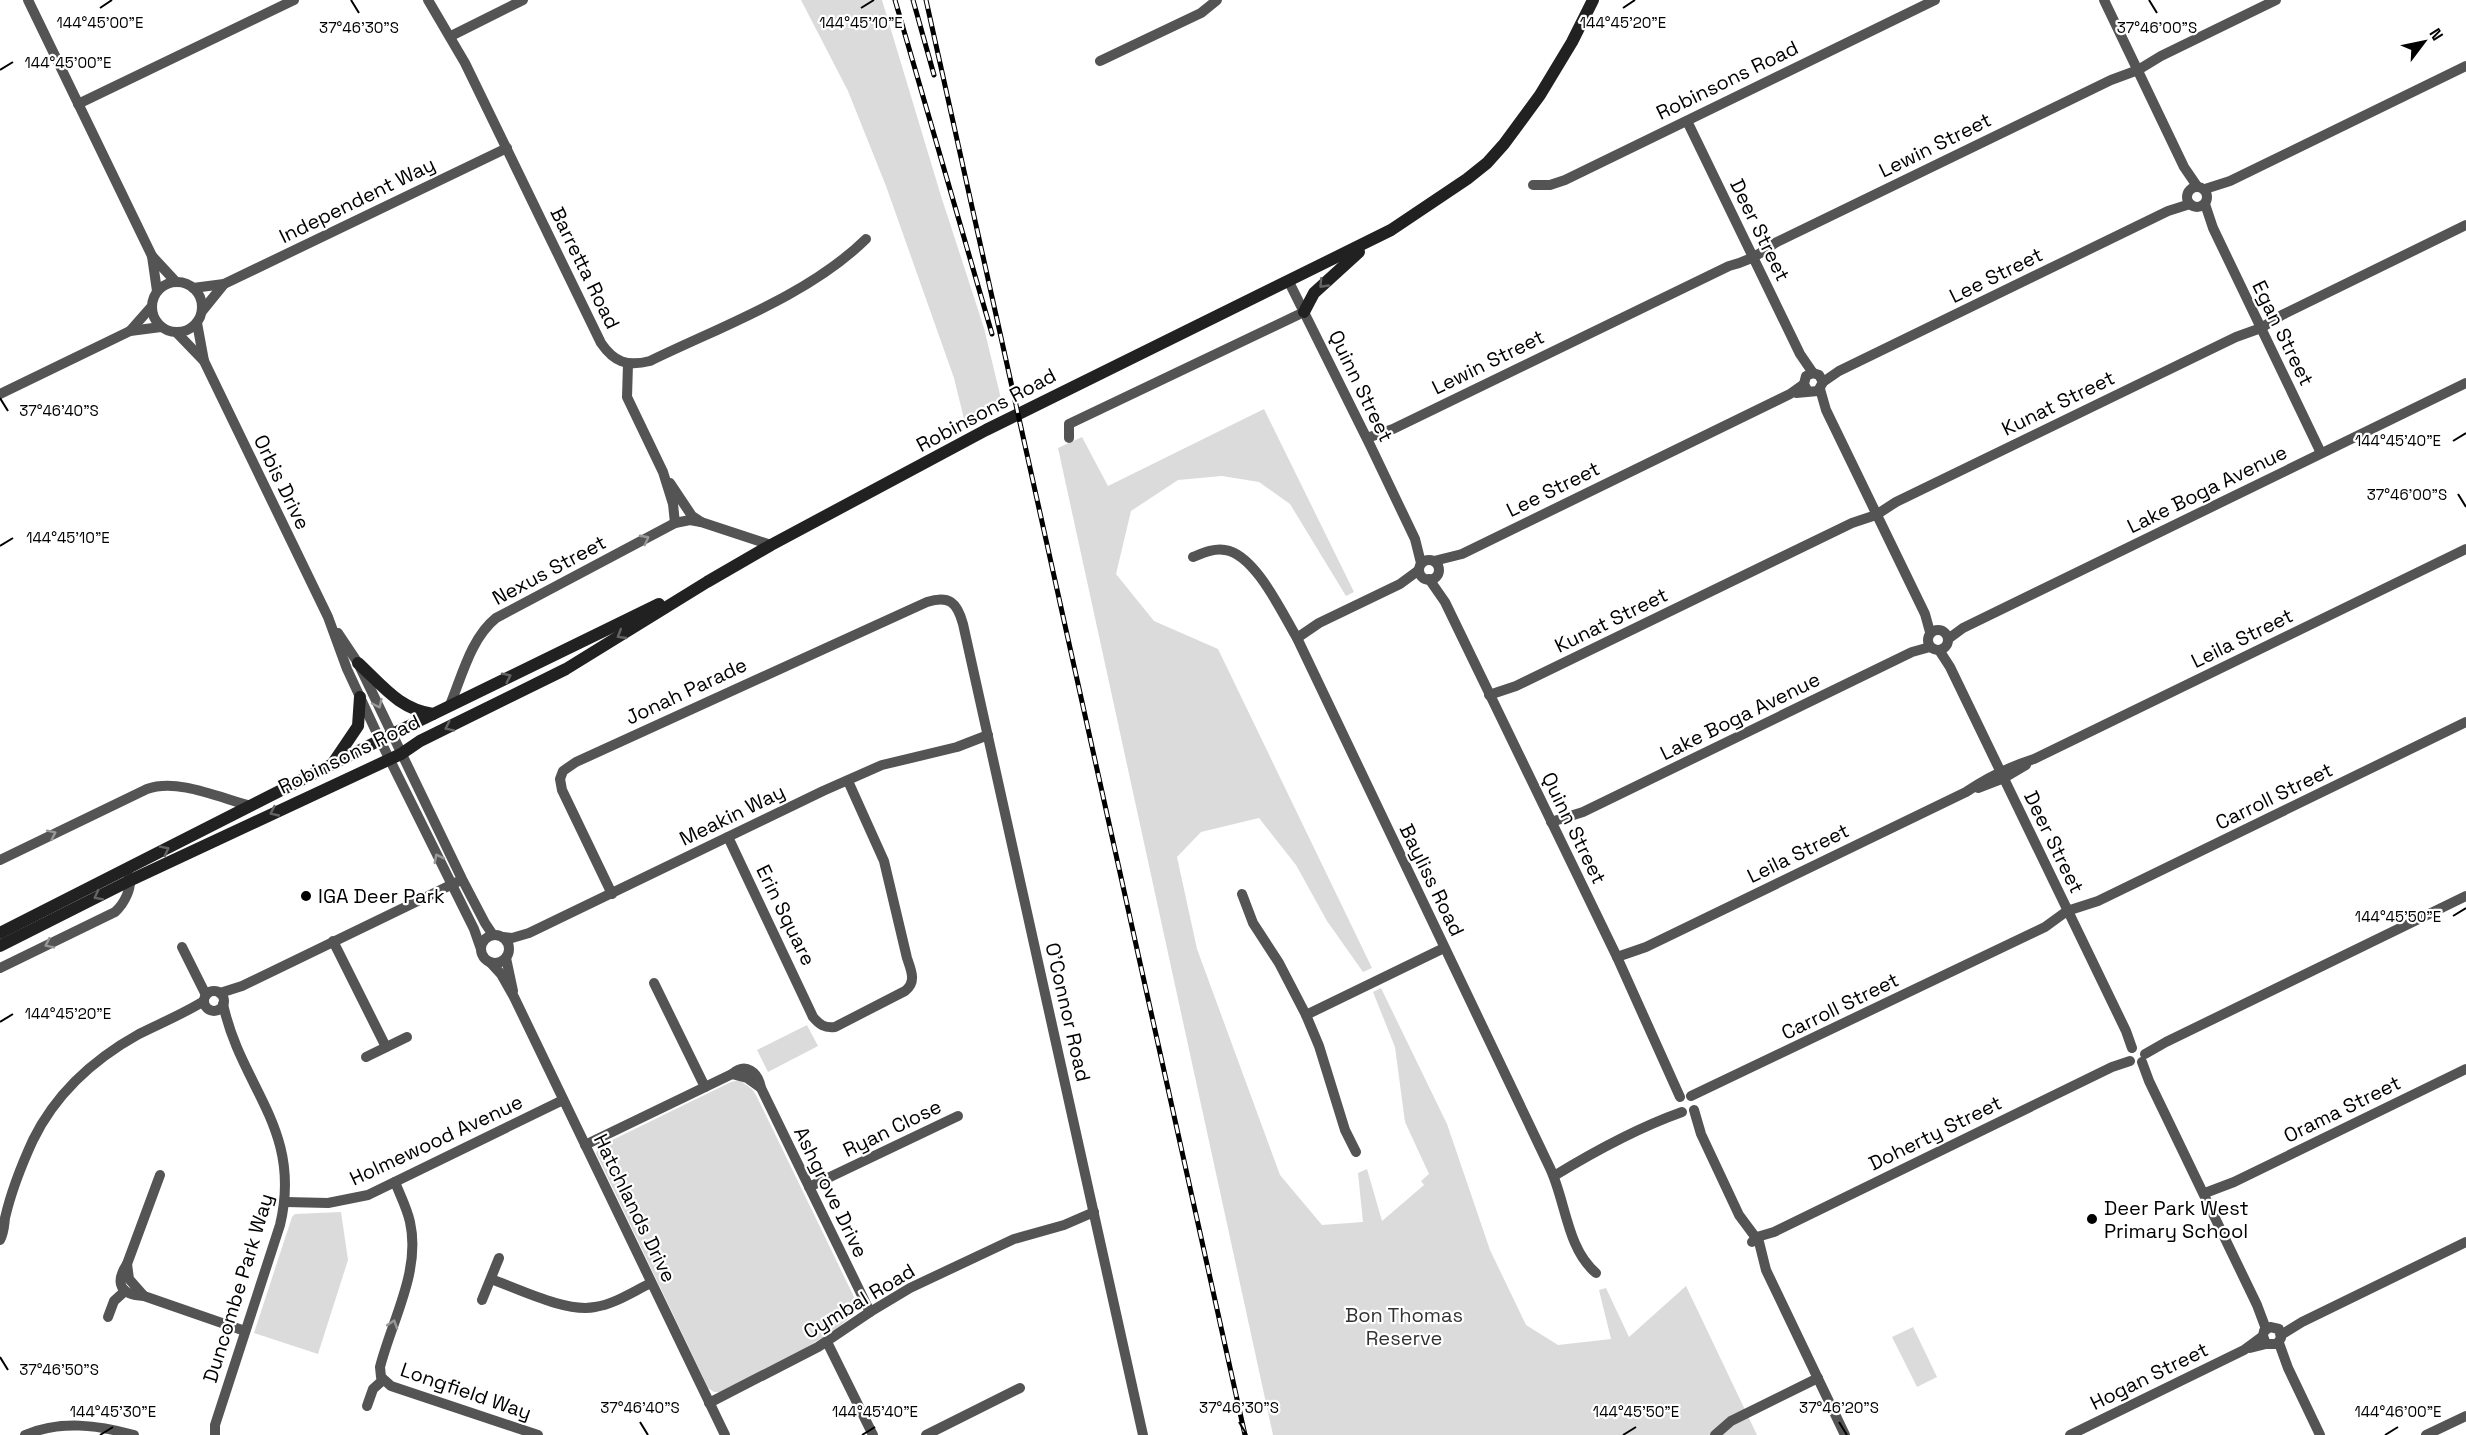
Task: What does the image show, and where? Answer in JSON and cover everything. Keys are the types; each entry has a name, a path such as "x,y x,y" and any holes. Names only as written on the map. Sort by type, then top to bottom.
{"main road":[{"path":"1305,312 1314,293 1324,282 1381,235 1467,179 1487,163 1540,95 1567,51 1593,0"},
{"name":"Robinsons Road","path":"0,933 401,754 420,741 566,669 706,582 771,545 986,430 1381,235"},
{"name":"Robinsons Road","path":"0,946 251,806 450,705 706,582"},
{"path":"358,663 404,705 416,711 433,714"},
{"path":"333,764 358,726 360,697"}],"street":[{"path":"28,0 152,256 176,282"},
{"path":"78,104 294,0"},
{"name":"Barretta Road","path":"428,0 451,36 601,343 609,355 628,364"},
{"path":"451,36 523,0"},
{"path":"1100,61 1201,13 1217,0"},
{"name":"Robinsons Road","path":"1533,185 1550,185 1565,180 1935,0"},
{"name":"Egan Street","path":"2104,0 2321,453"},
{"name":"Lewin Street","path":"1368,441 1729,266 1743,263 1752,254 2276,0"},
{"name":"Lee Street","path":"1295,635 2466,66"},
{"name":"Deer Street","path":"1687,121 2320,1435"},
{"name":"Independent Way","path":"193,288 224,284 507,148"},
{"name":"Kunat Street","path":"1491,699 2466,225"},
{"path":"675,523 673,504 663,472 627,397 628,364 637,365 650,361 802,288 829,272 866,239"},
{"path":"152,256 157,291 152,314 161,327"},
{"path":"0,394 130,331 161,327 177,333 185,332 197,323 203,310 199,294 193,288 176,282 169,283 157,291"},
{"name":"Quinn Street","path":"1289,282 1619,961 1739,1215 1742,1226 1756,1240 1758,1261 1766,1270 1845,1435"},
{"name":"Independent Way","path":"203,310 224,284"},
{"path":"130,331 152,306"},
{"path":"1069,438 1069,424 1305,312"},
{"name":"Orbis Drive","path":"197,323 204,361 328,617 360,697 389,759"},
{"name":"Orbis Drive","path":"177,333 204,361"},
{"name":"Lake Boga Avenue","path":"1553,827 2466,383"},
{"path":"663,472 693,516 701,522"},
{"name":"Nexus Street","path":"450,705 472,652 486,626 496,618 675,523 690,520 701,522 771,545"},
{"name":"Leila Street","path":"1619,961 2466,549"},
{"name":"Bayliss Road","path":"1193,557 1209,551 1225,550 1243,557 1255,570 1295,635 1552,1172 1566,1209 1574,1244 1583,1263 1596,1273"},
{"name":"Jonah Parade","path":"612,894 562,790 560,779 567,767 927,602 941,598 950,601"},
{"name":"O'Connor Road","path":"950,601 957,608 963,624 1143,1435"},
{"name":"Orbis Drive","path":"328,617 358,663 401,754"},
{"name":"Carroll Street","path":"1552,1172 1658,1120 1716,1086 2466,722"},
{"name":"Meakin Way","path":"498,936 512,938 529,933 890,762 989,740"},
{"path":"389,759 474,929 483,957 490,962 499,963 508,955 508,944 484,923 401,754"},
{"name":"Erin Square","path":"728,837 811,1008 826,1021 843,1021 899,993 905,981 907,958 884,861 848,781"},
{"path":"0,860 147,789 161,785 182,786 251,806"},
{"path":"0,968 116,912 123,902 129,875"},
{"path":"0,1240 3,1222 34,1139 51,1109 94,1063 141,1034 462,879"},
{"path":"1242,894 1253,923 1279,963 1305,1015 1322,1055 1345,1130 1356,1152"},
{"name":"Doherty Street","path":"1756,1240 2466,896"},
{"name":"Meakin Way","path":"508,955 529,933"},
{"path":"481,949 486,938 498,936"},
{"path":"333,941 386,1047"},
{"name":"Duncombe Park Way","path":"182,947 214,1000 276,1128 285,1166 286,1202 215,1430 205,1435"},
{"path":"1305,1015 1444,948"},
{"name":"Hatchlands Drive","path":"508,955 514,997"},
{"name":"Hatchlands Drive","path":"490,962 501,974 514,997 724,1435"},
{"path":"654,983 705,1087"},
{"path":"366,1057 407,1037"},
{"name":"Orama Street","path":"2206,1196 2466,1069"},
{"name":"Ashgrove Drive","path":"585,1145 732,1074 747,1078 761,1088 870,1312"},
{"name":"Holmewood Avenue","path":"286,1202 328,1203 368,1195 563,1101"},
{"name":"Ryan Close","path":"809,1187 958,1116"},
{"path":"160,1175 127,1264 120,1275 125,1291 245,1331"},
{"name":"Longfield Way","path":"395,1182 410,1221 413,1244 411,1270 380,1367 383,1380 391,1386 538,1435"},
{"name":"Cymbal Road","path":"709,1403 827,1342 910,1288 1014,1239 1095,1217"},
{"name":"Hogan Street","path":"2070,1435 2466,1242"},
{"path":"482,1299 499,1258"},
{"path":"127,1264 129,1279 144,1296"},
{"path":"491,1279 574,1307 594,1308 651,1283"},
{"path":"108,1317 114,1301 125,1291"},
{"path":"827,1342 873,1435"},
{"path":"1715,1435 1731,1421 1818,1378"},
{"name":"Longfield Way","path":"367,1406 374,1389 383,1380"},
{"path":"926,1435 1020,1388"},
{"path":"2426,1435 2466,1416"},
{"path":"25,1435 66,1424 98,1427 134,1435"}],"green space":[{"path":"801,0 882,0 941,196 984,328 1002,403 964,419 954,378 886,186 848,91"},
{"name":"Bon Thomas Reserve","path":"1264,409 1354,592 1346,596 1290,504 1259,482 1222,476 1178,480 1131,511 1116,574 1154,621 1218,649 1372,968 1363,972 1327,921 1296,865 1259,818 1201,832 1177,857 1197,949 1280,1175 1322,1225 1363,1222 1358,1173 1367,1169 1382,1221 1424,1185 1421,1181 1429,1174 1405,1122 1395,1047 1373,992 1381,988 1447,1124 1490,1250 1526,1325 1558,1345 1611,1339 1599,1290 1606,1288 1629,1337 1686,1286 1757,1435 1273,1435 1058,448 1082,437 1108,486"},
{"path":"807,1025 818,1046 768,1072 757,1050"},
{"path":"739,1080 752,1089 756,1095 857,1307 850,1317 836,1329 817,1341 773,1366 720,1392 714,1392 708,1388 596,1153 600,1146"},
{"path":"341,1212 348,1260 318,1354 254,1333 292,1217 295,1214"},
{"path":"1913,1327 1937,1377 1917,1387 1892,1337"}],"railway":[{"path":"895,0 992,334"},
{"path":"913,0 934,75"},
{"path":"926,0 1245,1435"}],"place":[{"name":"IGA Deer Park","path":"306,896"},
{"name":"Deer Park West Primary School","path":"2092,1219"}]}
